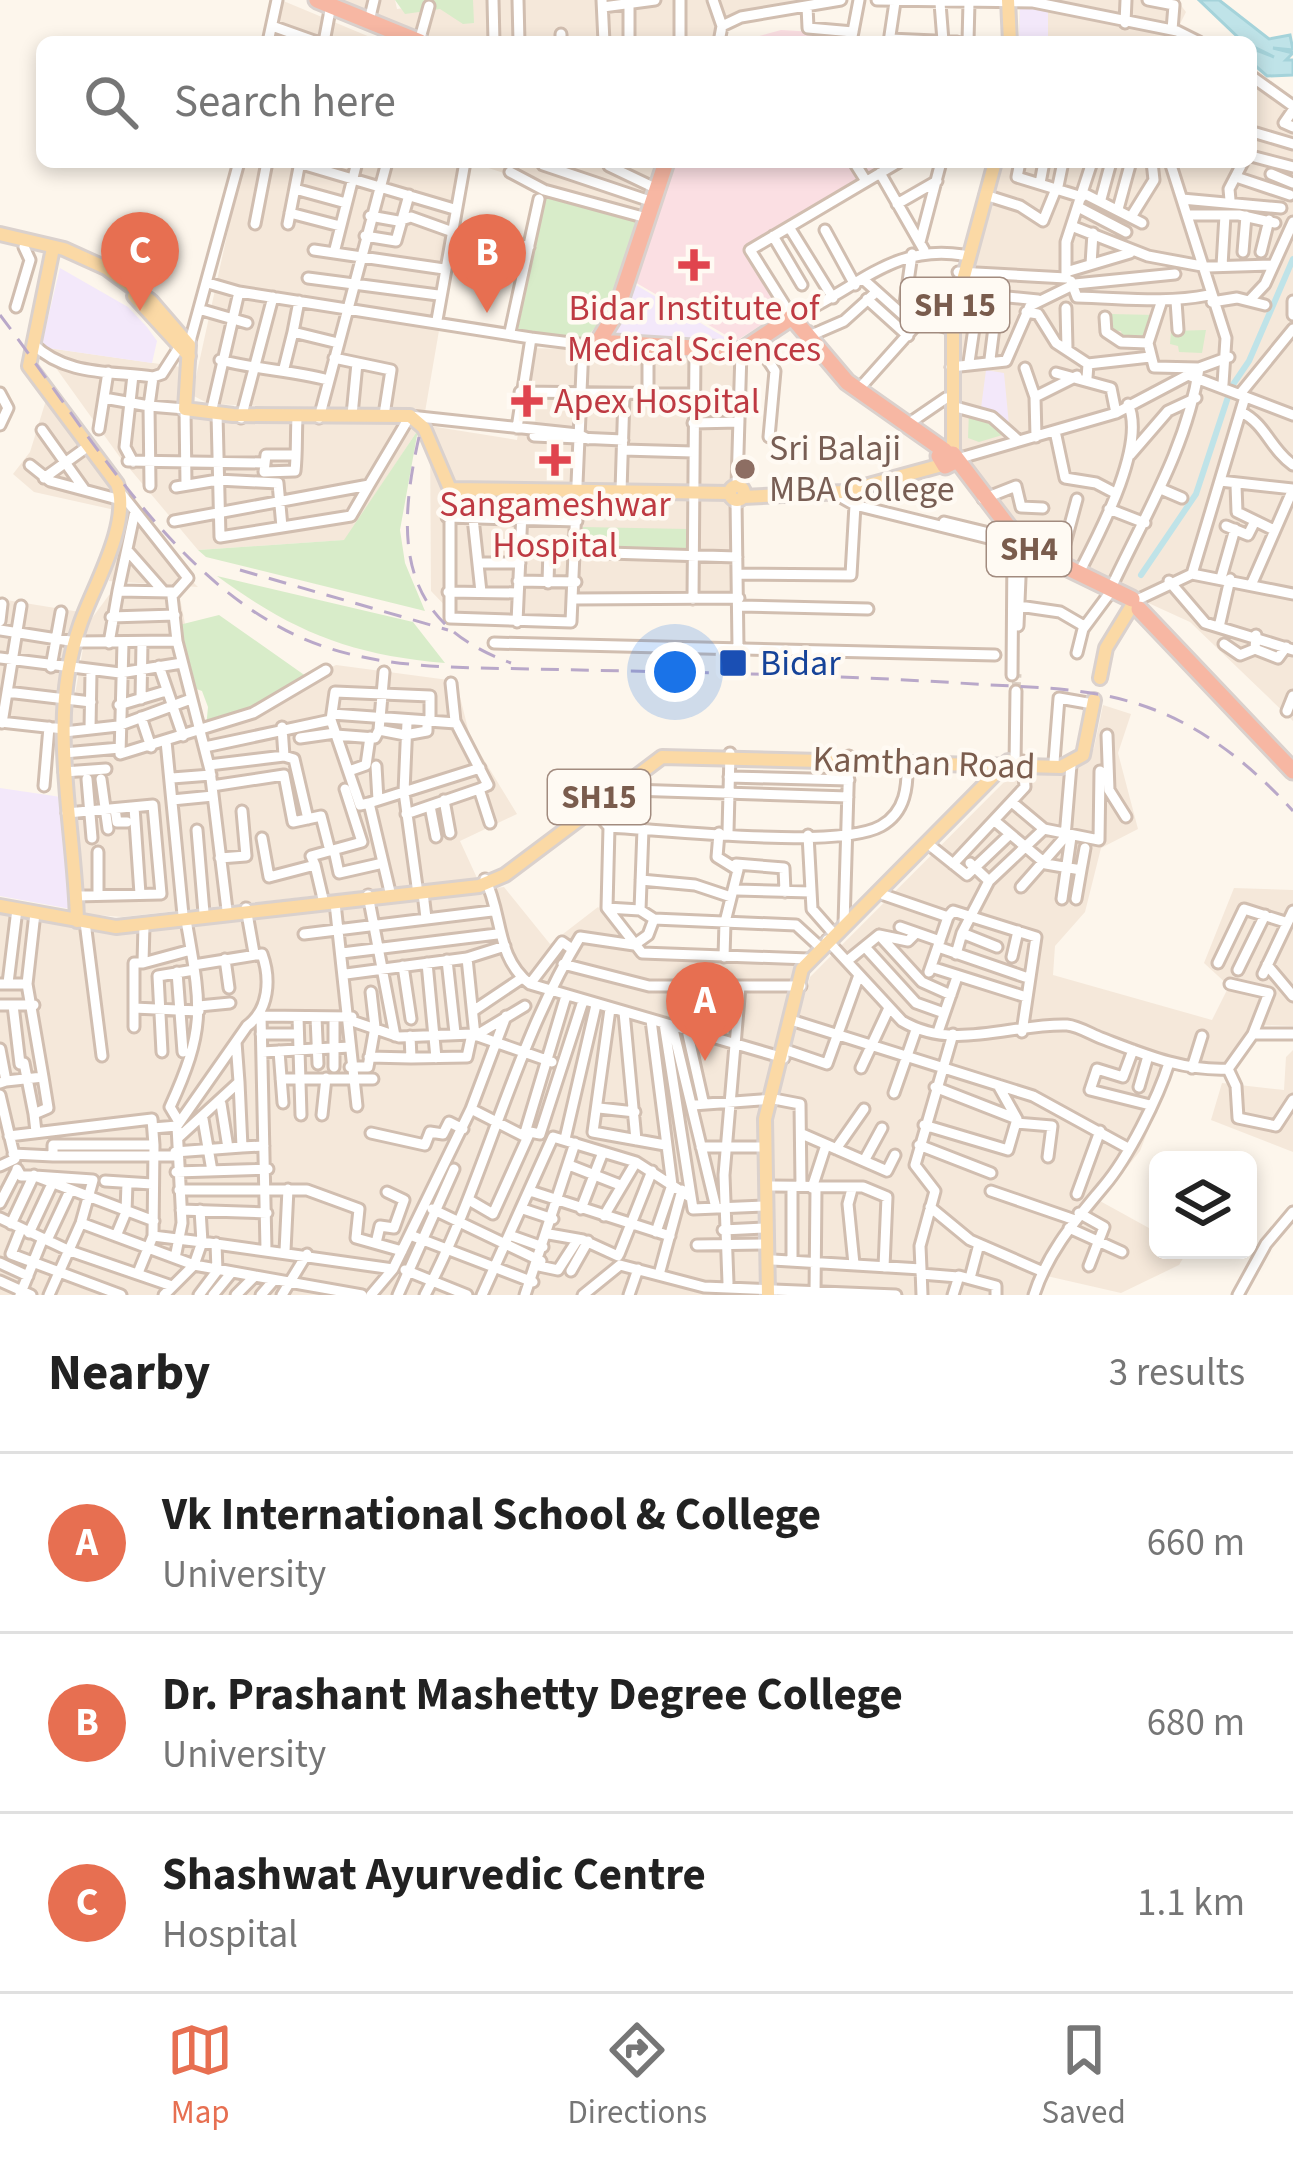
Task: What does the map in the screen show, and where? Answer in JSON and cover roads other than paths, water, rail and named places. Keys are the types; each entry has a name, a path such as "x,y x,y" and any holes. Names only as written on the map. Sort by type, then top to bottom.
{"highway":[{"path":"300,0 327,4 405,36"},
{"path":"327,4 390,36"},
{"path":"591,344 616,313 664,168"},
{"path":"591,344 748,347 792,317"},
{"name":"SH4","path":"792,317 858,390 948,458 1014,545 1078,574"},
{"name":"SH4","path":"792,317 842,384 948,458 1014,545 1136,604 1293,767"}],"main road":[{"path":"1012,1 1012,36"},
{"name":"SH 15","path":"961,272 962,255 990,168"},
{"name":"SH 15","path":"948,458 949,329 991,168"},
{"path":"0,236 24,247 53,251"},
{"path":"0,236 74,258 128,291 186,349 185,409 296,419 384,415 413,422 450,489 691,494 836,489 948,458"},
{"path":"53,251 29,366 120,496 97,595 76,642 59,729 80,920"},
{"name":"SH 15","path":"949,329 949,402"},
{"path":"239,416 413,422"},
{"path":"1136,604 1100,678 1106,648 1136,604"},
{"name":"Kamthan Road","path":"730,755 1065,765 1080,750 1093,704"},
{"name":"Kamthan Road","path":"0,903 17,910 113,923 487,882 659,752 849,758"},
{"path":"783,1055 799,986 832,938 859,920 1013,764"},
{"path":"771,1288 765,1147 771,1099 809,959 1013,764"},
{"name":"Kamthan Road","path":"368,897 419,892"},
{"name":"Kamthan Road","path":"0,903 80,920 144,925 226,910 246,911"},
{"path":"771,1099 771,1288"}],"street":[{"path":"270,36 277,0"},
{"path":"369,21 374,0"},
{"path":"493,0 494,36"},
{"path":"518,0 519,36"},
{"path":"604,36 602,4 655,0"},
{"path":"680,0 680,36"},
{"path":"713,0 722,26 720,36"},
{"path":"722,26 841,0"},
{"path":"852,36 859,0"},
{"path":"878,0 1012,1 1173,34 1174,5 1148,0 1144,26"},
{"path":"1125,22 1126,0"},
{"path":"891,36 895,2"},
{"path":"968,36 969,2"},
{"path":"940,3 943,36"},
{"path":"321,36 327,4"},
{"path":"629,4 629,36"},
{"path":"809,4 808,28 847,36"},
{"path":"421,36 429,6"},
{"path":"272,26 302,36"},
{"path":"1257,81 1293,108 1284,124 1293,127"},
{"path":"1257,133 1293,144"},
{"path":"1257,158 1293,167"},
{"path":"33,344 53,362 153,377 162,374 186,349 202,310 237,168"},
{"path":"255,224 266,168"},
{"path":"297,168 289,219 340,226"},
{"path":"330,168 454,209"},
{"path":"334,254 355,168"},
{"path":"319,418 385,168"},
{"path":"437,320 464,168"},
{"path":"510,332 542,194 543,168"},
{"path":"554,168 650,202"},
{"path":"611,168 650,202"},
{"path":"858,168 865,179"},
{"path":"884,168 750,250 792,317 918,249 962,255"},
{"path":"865,179 887,168"},
{"path":"905,303 939,168"},
{"path":"1019,168 1017,177 1082,199 1126,232"},
{"path":"1040,183 1043,168"},
{"path":"985,196 1017,204 1043,221 1062,168"},
{"path":"1090,168 1066,242 1069,278 1077,297 1150,298 1161,303 1211,298 1265,305"},
{"path":"1101,199 1110,168"},
{"path":"1118,209 1129,168"},
{"path":"1131,217 1154,180 1153,168"},
{"path":"1172,168 1229,357 1223,384"},
{"path":"1229,200 1240,168"},
{"path":"510,172 542,194 650,202"},
{"path":"880,173 918,249"},
{"path":"1276,191 1276,176 1291,189"},
{"path":"1236,177 1276,191 1291,189"},
{"path":"898,204 937,182"},
{"path":"295,189 346,203"},
{"path":"365,236 396,241 409,195"},
{"path":"1082,199 1101,199 1142,223"},
{"path":"1182,199 1280,208"},
{"path":"1187,215 1225,214 1272,222 1261,252"},
{"path":"1222,266 1225,214"},
{"path":"370,216 411,217 450,231"},
{"path":"1243,252 1246,216"},
{"path":"1250,300 1265,284 1293,222"},
{"path":"789,226 833,298"},
{"path":"1074,227 1131,253 1199,265 1271,266"},
{"path":"825,230 860,282 908,336"},
{"path":"1090,264 1093,233"},
{"path":"773,236 802,285"},
{"path":"487,237 529,247"},
{"path":"16,307 30,260 24,247"},
{"path":"314,250 444,268"},
{"path":"951,368 990,359 1006,362 1026,312 1038,300 1090,264 1131,253"},
{"path":"961,272 1069,278 1174,274"},
{"path":"969,362 982,274"},
{"path":"308,278 439,295"},
{"path":"208,283 345,309 591,344 579,392 576,582 571,622 450,618 450,489"},
{"path":"239,292 220,360 214,414 220,538 351,516 413,422"},
{"path":"978,294 1038,300"},
{"path":"871,296 918,323 949,329"},
{"path":"807,337 844,321 871,296"},
{"path":"990,359 998,296"},
{"path":"239,416 273,297"},
{"path":"284,368 299,301"},
{"path":"1175,302 1178,330"},
{"path":"1293,302 1293,315"},
{"path":"1161,303 1148,343 1154,367 1198,371 1243,396 1293,415"},
{"path":"1066,308 1067,348"},
{"path":"202,310 247,323"},
{"path":"1026,312 1038,314 1048,323 1051,338 1088,364"},
{"path":"1105,317 1106,332 1119,341 1148,343"},
{"path":"858,390 918,323"},
{"path":"1192,574 1243,396 1293,328"},
{"path":"293,332 338,343"},
{"path":"518,428 531,338"},
{"path":"735,648 739,422 748,347"},
{"path":"748,347 775,371 769,437"},
{"path":"648,348 648,394"},
{"path":"693,599 695,349"},
{"path":"1088,364 1105,360 1115,365 1150,357"},
{"path":"948,458 1116,413 1229,357"},
{"path":"334,358 391,370 384,415"},
{"path":"220,360 254,369 284,368 328,380"},
{"path":"352,415 357,363"},
{"path":"1035,397 1082,377 1088,364"},
{"path":"1115,365 1111,388 1116,413"},
{"path":"1025,368 1035,397 1036,436"},
{"path":"1077,653 1084,626 1110,591 1161,489 1196,398 1198,371"},
{"path":"99,429 108,372"},
{"path":"1056,373 1111,388"},
{"path":"133,374 125,447 131,462 264,463"},
{"path":"150,486 153,377"},
{"path":"520,392 694,394"},
{"path":"0,393 8,409 0,425"},
{"path":"622,491 624,395"},
{"path":"104,398 185,409 181,486 218,481 278,483 282,527"},
{"path":"1130,455 1168,410 1196,398"},
{"path":"908,424 949,402 992,417 1019,441"},
{"path":"1078,574 1130,455 1133,415 1128,404"},
{"path":"1241,412 1259,421 1271,447 1293,464"},
{"path":"296,419 296,455 293,472 266,472 266,455 296,455"},
{"path":"413,422 581,438"},
{"path":"413,422 518,428 693,452"},
{"path":"693,422 739,422"},
{"path":"42,430 85,490"},
{"path":"1055,431 1065,478 1098,484 1115,493"},
{"path":"44,478 87,447"},
{"path":"30,465 44,478 120,496 188,578 168,592 118,591"},
{"path":"1220,481 1293,491 1252,583"},
{"path":"174,521 369,484"},
{"path":"983,499 1016,485 1021,507 1042,508"},
{"path":"1236,485 1235,509 1274,530"},
{"path":"836,489 856,505 907,515"},
{"path":"836,489 1014,545"},
{"path":"1161,489 1182,498"},
{"path":"517,622 523,490"},
{"path":"1060,562 1077,499"},
{"path":"737,574 850,575 856,505"},
{"path":"1109,509 1145,523"},
{"path":"109,643 135,511"},
{"path":"447,517 577,521"},
{"path":"473,518 481,592"},
{"path":"1219,627 1230,527 1247,535 1256,521"},
{"path":"1014,545 1019,606 1014,675 1014,545"},
{"path":"521,548 737,556"},
{"path":"548,583 549,549"},
{"path":"127,550 168,592 175,615 211,781 226,910"},
{"path":"480,563 520,563"},
{"path":"1136,604 1169,581 1192,574 1293,594"},
{"path":"1169,581 1205,623 1290,647 1278,658 1255,649"},
{"path":"448,592 576,582"},
{"path":"574,599 737,597 868,609"},
{"path":"2,604 0,625 17,633 76,642 177,640"},
{"path":"21,606 6,659 1,723 59,729 118,726 191,698"},
{"path":"1019,606 1060,611 1084,626"},
{"path":"51,667 61,612"},
{"path":"111,616 175,615"},
{"path":"1255,649 1256,635"},
{"path":"141,699 142,642"},
{"path":"123,643 120,754 257,711 326,670"},
{"path":"494,643 995,655"},
{"path":"1224,644 1244,656 1255,649"},
{"path":"6,659 120,673 182,663"},
{"path":"159,667 183,736"},
{"path":"91,672 91,729"},
{"path":"349,771 366,765 384,672"},
{"path":"406,814 488,785 456,723 451,683"},
{"path":"957,860 1025,787 1013,764 1014,690"},
{"path":"119,705 166,691"},
{"path":"7,692 91,702"},
{"path":"429,722 430,696 335,692 331,717 360,805 480,769"},
{"path":"1287,711 1293,697"},
{"path":"1062,899 1068,837 1060,698 1093,704"},
{"path":"141,717 152,747"},
{"path":"205,747 331,717 376,728"},
{"path":"300,738 456,723"},
{"path":"282,727 284,756"},
{"path":"44,786 59,729"},
{"path":"406,729 406,814 426,918"},
{"path":"1013,802 1044,830 1099,840 1107,735"},
{"path":"166,741 175,832 192,916"},
{"path":"64,753 120,748"},
{"path":"730,755 728,796 716,856 736,864 784,868 785,892"},
{"path":"172,800 284,756 293,759 293,822 321,816 339,873 383,863"},
{"path":"790,758 790,798"},
{"path":"832,938 847,836 849,758"},
{"path":"609,827 847,836 885,824 899,810 907,761"},
{"path":"1065,765 1104,771"},
{"path":"376,766 374,801 390,892"},
{"path":"1104,771 1109,790 1126,817"},
{"path":"64,772 104,774 111,810 117,822 127,823"},
{"path":"172,778 291,777"},
{"path":"729,777 849,780"},
{"path":"87,779 92,838"},
{"path":"623,782 631,790 848,797"},
{"path":"479,788 490,823"},
{"path":"345,789 362,839 311,856 338,929 352,1019 351,1072 357,1106"},
{"path":"444,800 450,833"},
{"path":"67,813 153,805 160,894 76,896"},
{"path":"430,806 436,837"},
{"path":"134,807 140,895"},
{"path":"591,807 609,827 607,908 642,953 809,959"},
{"path":"108,829 111,810"},
{"path":"220,858 245,856 242,811"},
{"path":"996,822 1046,864 1081,869"},
{"path":"175,832 217,829"},
{"path":"640,910 643,829"},
{"path":"175,1258 181,1210 177,1121 170,1107 191,1066 199,1008 191,950 197,830"},
{"path":"956,953 989,880 1044,830"},
{"path":"808,835 812,909 859,975 916,1030 1022,1032 1069,1025 1169,1063 1228,1069"},
{"path":"975,867 1010,835"},
{"path":"1022,887 1068,837"},
{"path":"262,838 269,877 315,865"},
{"path":"932,847 975,867 989,880"},
{"path":"1076,899 1085,848"},
{"path":"98,852 98,895"},
{"path":"719,1208 738,1045 736,986 725,922 736,864"},
{"path":"641,880 734,893 811,892"},
{"path":"487,882 497,934 526,981 738,1045 827,1064 859,975"},
{"path":"884,895 948,917"},
{"path":"368,897 388,990 392,1058"},
{"path":"607,908 640,910 654,919 796,925 832,938"},
{"path":"796,925 812,909"},
{"path":"1218,964 1244,909 1285,922"},
{"path":"17,910 4,984 27,984"},
{"path":"1293,910 1265,970 1293,996"},
{"path":"246,911 254,953"},
{"path":"304,934 492,911"},
{"path":"1022,1032 1036,937 953,911 930,969 1026,997"},
{"path":"34,1114 48,1108 27,984 35,913"},
{"path":"1238,970 1265,915"},
{"path":"424,1295 477,1181 522,1051 563,964 580,937 634,946 648,935 654,919"},
{"path":"80,920 102,1056"},
{"path":"859,920 892,979 916,1003 944,1013"},
{"path":"983,941 988,922"},
{"path":"142,963 144,925"},
{"path":"900,927 1028,978"},
{"path":"1012,957 1018,931"},
{"path":"848,961 872,940 908,941 916,933"},
{"path":"962,933 998,947"},
{"path":"342,952 497,934"},
{"path":"432,940 455,1034"},
{"path":"872,940 922,982 951,995"},
{"path":"473,1011 526,981 562,942 572,950"},
{"path":"1277,942 1293,948"},
{"path":"346,974 466,958 505,946"},
{"path":"134,1027 134,963 191,950"},
{"path":"162,1052 158,976 254,953 263,956 267,972 261,1016 268,1169 266,1249"},
{"path":"369,1057 467,1057 474,1035 466,958"},
{"path":"225,959 229,988"},
{"path":"436,961 436,1058"},
{"path":"563,964 649,986 799,986"},
{"path":"877,995 907,965"},
{"path":"404,966 411,1018"},
{"path":"178,972 183,1052"},
{"path":"938,1032 957,977"},
{"path":"1228,1069 1253,1034 1269,993 1230,984"},
{"path":"349,994 388,990"},
{"path":"281,1078 326,1078 368,1067 375,1028 371,992"},
{"path":"471,1109 524,1136 566,996"},
{"path":"469,1200 493,1214 530,1132 540,1134 583,1001"},
{"path":"134,1008 230,1003"},
{"path":"902,1021 916,1003"},
{"path":"0,1005 34,1005"},
{"path":"13,1005 36,1132"},
{"path":"525,1295 540,1263 569,1165 596,1005"},
{"path":"474,1035 525,1006"},
{"path":"861,1068 889,1008"},
{"path":"610,1009 593,1132 665,1145"},
{"path":"624,1012 635,1140"},
{"path":"9,1136 177,1121 261,1016 352,1019 393,1036 474,1035 562,1066"},
{"path":"298,1016 301,1115"},
{"path":"398,1295 424,1242 506,1016"},
{"path":"316,1017 318,1064"},
{"path":"334,1017 334,1067"},
{"path":"651,1020 665,1145 681,1191 693,1209 766,1206"},
{"path":"794,1021 1059,1106 1126,1147"},
{"path":"668,1024 698,1103"},
{"path":"660,1271 681,1191 668,1024"},
{"path":"687,1030 701,1147 719,1208 728,1283"},
{"path":"894,1094 916,1030"},
{"path":"261,1034 298,1034"},
{"path":"922,1295 921,1272 935,1191 915,1165 953,1034"},
{"path":"1253,1034 1293,1034"},
{"path":"410,1036 410,1058"},
{"path":"1192,1068 1202,1036"},
{"path":"1106,1040 1090,1090 1150,1105"},
{"path":"236,1042 242,1147"},
{"path":"262,1052 350,1047"},
{"path":"0,1049 3,1082 43,1078"},
{"path":"1096,1069 1124,1077 1133,1050"},
{"path":"279,1051 284,1103"},
{"path":"1139,1087 1148,1056"},
{"path":"3,1066 39,1060"},
{"path":"1034,1295 1042,1271 1074,1220 1106,1185 1169,1063"},
{"path":"1228,1069 1236,1086 1238,1118 1276,1126 1291,1098"},
{"path":"351,1072 373,1078"},
{"path":"322,1115 326,1078"},
{"path":"924,1125 1007,1151 1016,1121 998,1084"},
{"path":"178,1138 239,1085"},
{"path":"239,1085 262,1087"},
{"path":"935,1088 1016,1121 1052,1126 1048,1157"},
{"path":"698,1103 771,1099 800,1104 815,1292"},
{"path":"1,1100 20,1176 92,1178 90,1199 49,1295"},
{"path":"221,1104 228,1148"},
{"path":"598,1108 635,1112"},
{"path":"792,1260 805,1187 864,1109"},
{"path":"203,1119 212,1171"},
{"path":"370,1133 426,1145 430,1132 443,1135 449,1122 463,1129"},
{"path":"138,1273 153,1236 152,1124"},
{"path":"864,1162 882,1127"},
{"path":"1077,1194 1100,1131"},
{"path":"802,1134 887,1171 895,1155"},
{"path":"482,1295 553,1137 636,1162 681,1191"},
{"path":"53,1156 53,1145 154,1145"},
{"path":"919,1145 991,1173"},
{"path":"0,1166 53,1156 150,1158 264,1146"},
{"path":"701,1147 765,1147"},
{"path":"581,1208 603,1152"},
{"path":"0,1203 15,1161"},
{"path":"604,1216 636,1162"},
{"path":"569,1165 620,1185"},
{"path":"449,1166 477,1181"},
{"path":"81,1223 217,1271 290,1283 309,1291 366,1295 394,1268 422,1204 449,1166"},
{"path":"176,1172 268,1169"},
{"path":"583,1294 618,1257 652,1171"},
{"path":"34,1176 154,1221"},
{"path":"34,1176 10,1253 121,1295"},
{"path":"105,1181 152,1184"},
{"path":"116,1236 126,1212 127,1183"},
{"path":"20,1229 43,1204 52,1184"},
{"path":"772,1186 863,1187 888,1198 884,1267"},
{"path":"285,1251 288,1189"},
{"path":"852,1189 848,1204 854,1264"},
{"path":"179,1190 313,1191 359,1209 356,1238 402,1251"},
{"path":"0,1282 24,1294 28,1276 70,1191"},
{"path":"530,1191 670,1236"},
{"path":"656,1232 681,1191"},
{"path":"991,1191 1104,1227 1089,1266"},
{"path":"376,1243 380,1226 394,1228 404,1199 387,1192"},
{"path":"25,1195 43,1204"},
{"path":"422,1204 510,1240 543,1247"},
{"path":"931,1207 979,1244 1042,1271"},
{"path":"523,1209 553,1219"},
{"path":"181,1210 267,1213"},
{"path":"0,1218 70,1251 138,1273 168,1290 194,1265 202,1242 200,1210"},
{"path":"1238,1295 1266,1244 1293,1212"},
{"path":"1074,1220 1097,1244 1121,1252"},
{"path":"723,1229 766,1228"},
{"path":"410,1234 533,1282"},
{"path":"549,1234 583,1240 660,1271 728,1283 896,1295"},
{"path":"153,1236 394,1268 467,1295"},
{"path":"510,1240 540,1263 558,1270 583,1240"},
{"path":"571,1271 583,1240"},
{"path":"121,1266 130,1241"},
{"path":"199,1295 217,1271 220,1255 215,1243"},
{"path":"697,1245 766,1244"},
{"path":"953,1295 979,1244"},
{"path":"282,1295 308,1254"},
{"path":"773,1260 964,1277 997,1287 996,1295"},
{"path":"0,1263 28,1276"},
{"path":"583,1294 615,1266 700,1287 771,1288"},
{"path":"629,1295 638,1269"},
{"path":"232,1272 217,1290 233,1295 255,1276"},
{"path":"261,1295 274,1280"},
{"path":"76,1295 80,1282"}],"water":[{"path":"1199,0 1219,0 1269,39 1290,35 1293,50 1273,48 1293,53 1286,60 1293,60 1293,75 1267,76 1257,67 1257,50 1274,57 1257,48 1257,36 1237,36"}],"waterway":[{"path":"1232,386 1249,361 1293,259"},
{"path":"1141,575 1196,494 1229,394"}],"tunnel":[{"path":"1016,691 1017,674"}],"railway":[{"path":"0,315 159,526 234,597 306,640 368,658 433,666 852,677 1107,696 1155,710 1212,740 1293,811"},
{"path":"419,437 408,510 414,573 426,600 446,625 474,646 511,663"},
{"path":"240,570 448,630"}],"place":[{"name":"Bidar Institute of Medical Sciences","path":"694,265"},
{"name":"Shashwat Ayurvedic Centre","path":"140,311"},
{"name":"Dr. Prashant Mashetty Degree College","path":"487,313"},
{"name":"Apex Hospital","path":"527,401"},
{"name":"Sangameshwar Hospital","path":"555,460"},
{"name":"Sri Balaji MBA College","path":"745,469"},
{"name":"Bidar","path":"733,663"},
{"name":"Vk International School & College","path":"705,1061"}]}
